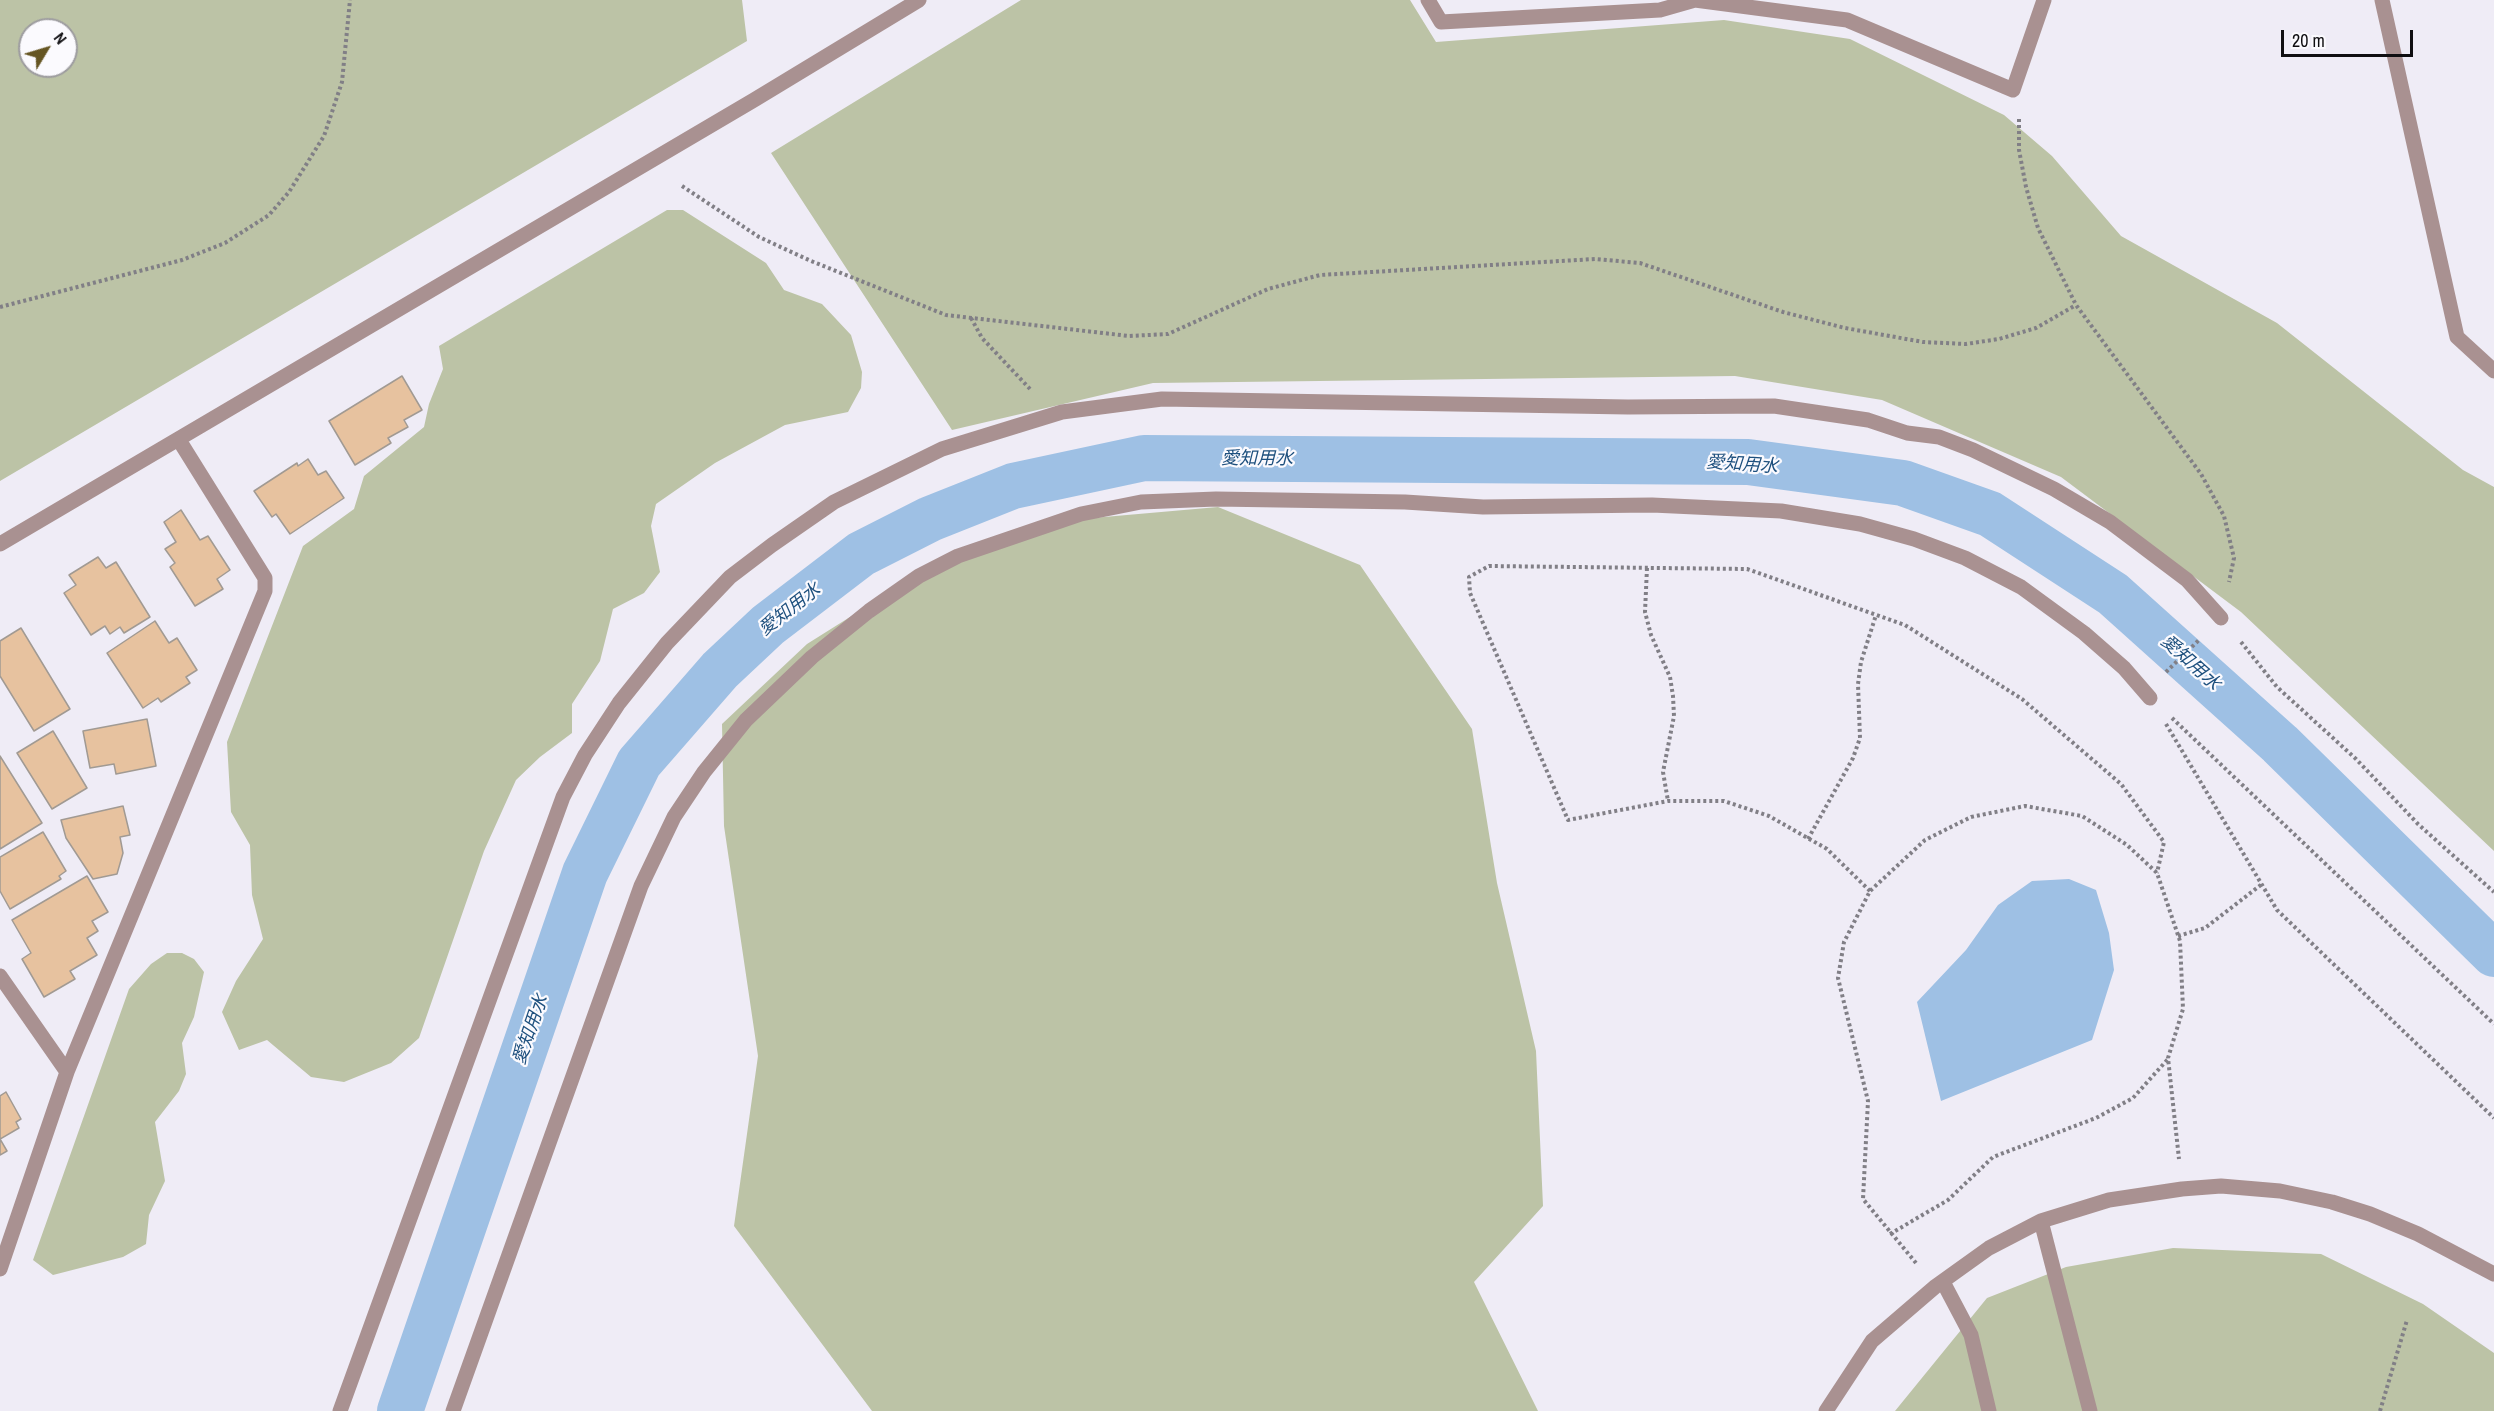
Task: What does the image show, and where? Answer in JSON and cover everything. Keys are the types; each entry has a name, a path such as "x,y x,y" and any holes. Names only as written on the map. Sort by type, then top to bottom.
{"street":[{"path":"0,544 754,100 919,0"},
{"path":"1428,0 1441,22 1660,10 1695,0 1847,20 2013,90 2044,0"},
{"path":"2382,0 2457,337 2494,371"},
{"path":"340,1411 563,797 585,755 619,703 667,642 730,577 834,502 942,449 1062,411 1162,399 1629,407 1774,406 1868,420 1907,433 1939,437 1973,450 2054,489 2110,522 2187,580 2221,618"},
{"path":"0,1269 67,1072 265,591 265,578 179,440"},
{"path":"453,1411 641,886 674,817 704,772 746,720 812,657 919,576 958,556 1081,514 1152,501 1228,499 1405,502 1483,507 1652,505 1781,511 1860,524 1914,539 1975,563 2021,587 2084,633 2152,691"},
{"path":"0,976 67,1072"},
{"path":"1826,1411 1872,1341 1940,1284 1989,1248 2041,1221 2109,1200 2182,1189 2221,1186 2280,1191 2332,1202 2370,1214 2418,1234 2494,1274"},
{"path":"2041,1221 2090,1411"},
{"path":"1940,1284 1971,1335 1989,1411"}],"path":[{"path":"0,307 182,260 225,243 269,215 290,192 324,136 342,82 350,0"},
{"path":"2019,118 2019,150 2038,228 2076,305 2201,474 2224,516 2234,558 2221,618 2152,691"},
{"path":"682,186 759,237 811,261 946,315 1129,336 1168,334 1268,288 1320,275 1595,259 1640,263 1783,312 1845,328 1923,342 1966,344 1999,339 2037,328 2076,305"},
{"path":"971,318 982,338 1024,385 1062,411"},
{"path":"1870,891 1827,849 1768,816 1724,801 1668,801 1568,820 1470,593 1469,577 1489,566 1747,569 1905,626 2022,699 2121,784 2164,842 2157,873"},
{"path":"1647,568 1645,612 1651,635 1670,677 1673,696 1674,716 1663,772 1668,801"},
{"path":"1808,839 1853,758 1860,738 1859,673 1876,615"},
{"path":"2221,618 2277,687 2356,759 2418,824 2494,892"},
{"path":"2152,691 2277,910 2494,1118"},
{"path":"2152,691 2494,1024"},
{"path":"1940,1284 1890,1234 1863,1199 1868,1101 1838,978 1844,942 1870,891 1925,840 1971,817 2025,806 2082,816 2127,845 2157,873 2178,936 2183,1009 2168,1058 2182,1189"},
{"path":"2178,936 2205,928 2262,884"},
{"path":"1890,1234 1948,1200 1993,1157 2096,1118 2133,1098 2168,1058"},
{"path":"2380,1411 2407,1320"}],"green space":[{"path":"0,0 742,0 747,41 0,481"},
{"path":"1021,0 1410,0 1436,42 1724,20 1850,39 2004,115 2052,156 2121,236 2277,323 2463,470 2494,487 2494,851 2241,612 2061,477 1882,400 1735,376 1153,383 952,430 771,153"},
{"path":"667,210 683,210 766,263 784,290 822,304 851,335 862,372 861,388 848,412 785,425 715,463 656,504 651,526 660,572 644,593 613,609 600,661 572,704 572,733 540,757 516,780 484,851 419,1038 391,1063 344,1082 311,1077 267,1040 239,1050 222,1012 236,981 263,939 252,895 250,845 231,812 227,742 303,546 354,509 364,476 424,427 429,404 443,369 439,346"},
{"path":"1218,507 1360,565 1472,729 1497,883 1536,1051 1543,1206 1474,1282 1538,1411 872,1411 734,1226 758,1056 724,826 722,724 807,644 920,573 1070,520"},
{"path":"167,953 182,953 194,959 204,972 194,1017 182,1043 186,1074 179,1091 155,1122 165,1181 149,1215 146,1244 123,1257 53,1275 33,1260 129,989 151,964"},
{"path":"2173,1248 2321,1254 2423,1304 2494,1353 2494,1411 1895,1411 1987,1298 2066,1267"}],"water":[{"path":"2069,879 2096,890 2109,933 2114,970 2092,1040 1941,1101 1917,1002 1966,950 1998,905 2032,881"}],"building":[{"path":"402,376 422,410 404,420 408,427 388,438 391,443 355,465 329,421"},
{"path":"308,459 318,475 326,471 344,498 290,534 276,514 272,517 254,491 297,463 298,466"},
{"path":"181,510 200,540 208,536 230,570 217,579 223,589 195,606 170,567 175,563 165,549 176,542 164,522"},
{"path":"98,557 106,568 116,562 150,617 124,633 120,627 110,634 105,626 91,635 64,593 76,585 69,575"},
{"path":"155,621 169,643 177,638 197,670 186,677 190,683 161,702 158,698 143,708 107,653"},
{"path":"21,628 70,709 34,731 0,676 0,641"},
{"path":"147,719 156,766 116,774 114,764 90,768 83,731"},
{"path":"53,731 87,788 52,809 17,753"},
{"path":"0,756 42,823 0,849"},
{"path":"123,806 130,835 120,837 123,853 117,874 93,879 66,838 61,820"},
{"path":"43,832 66,871 59,876 61,879 10,909 0,891 0,857"},
{"path":"87,876 108,912 92,921 98,931 87,938 97,955 70,971 75,979 44,997 22,959 31,953 12,920"},
{"path":"6,1092 21,1119 16,1122 19,1128 0,1139 0,1096"},
{"path":"0,1139 7,1151 0,1155"}],"waterway":[{"name":"愛知用水","path":"400,1411 585,873 639,763 720,670 768,625 861,554 930,519 1013,486 1144,458 1748,462 1903,483 1990,514 2113,594 2280,744 2494,954"}]}
